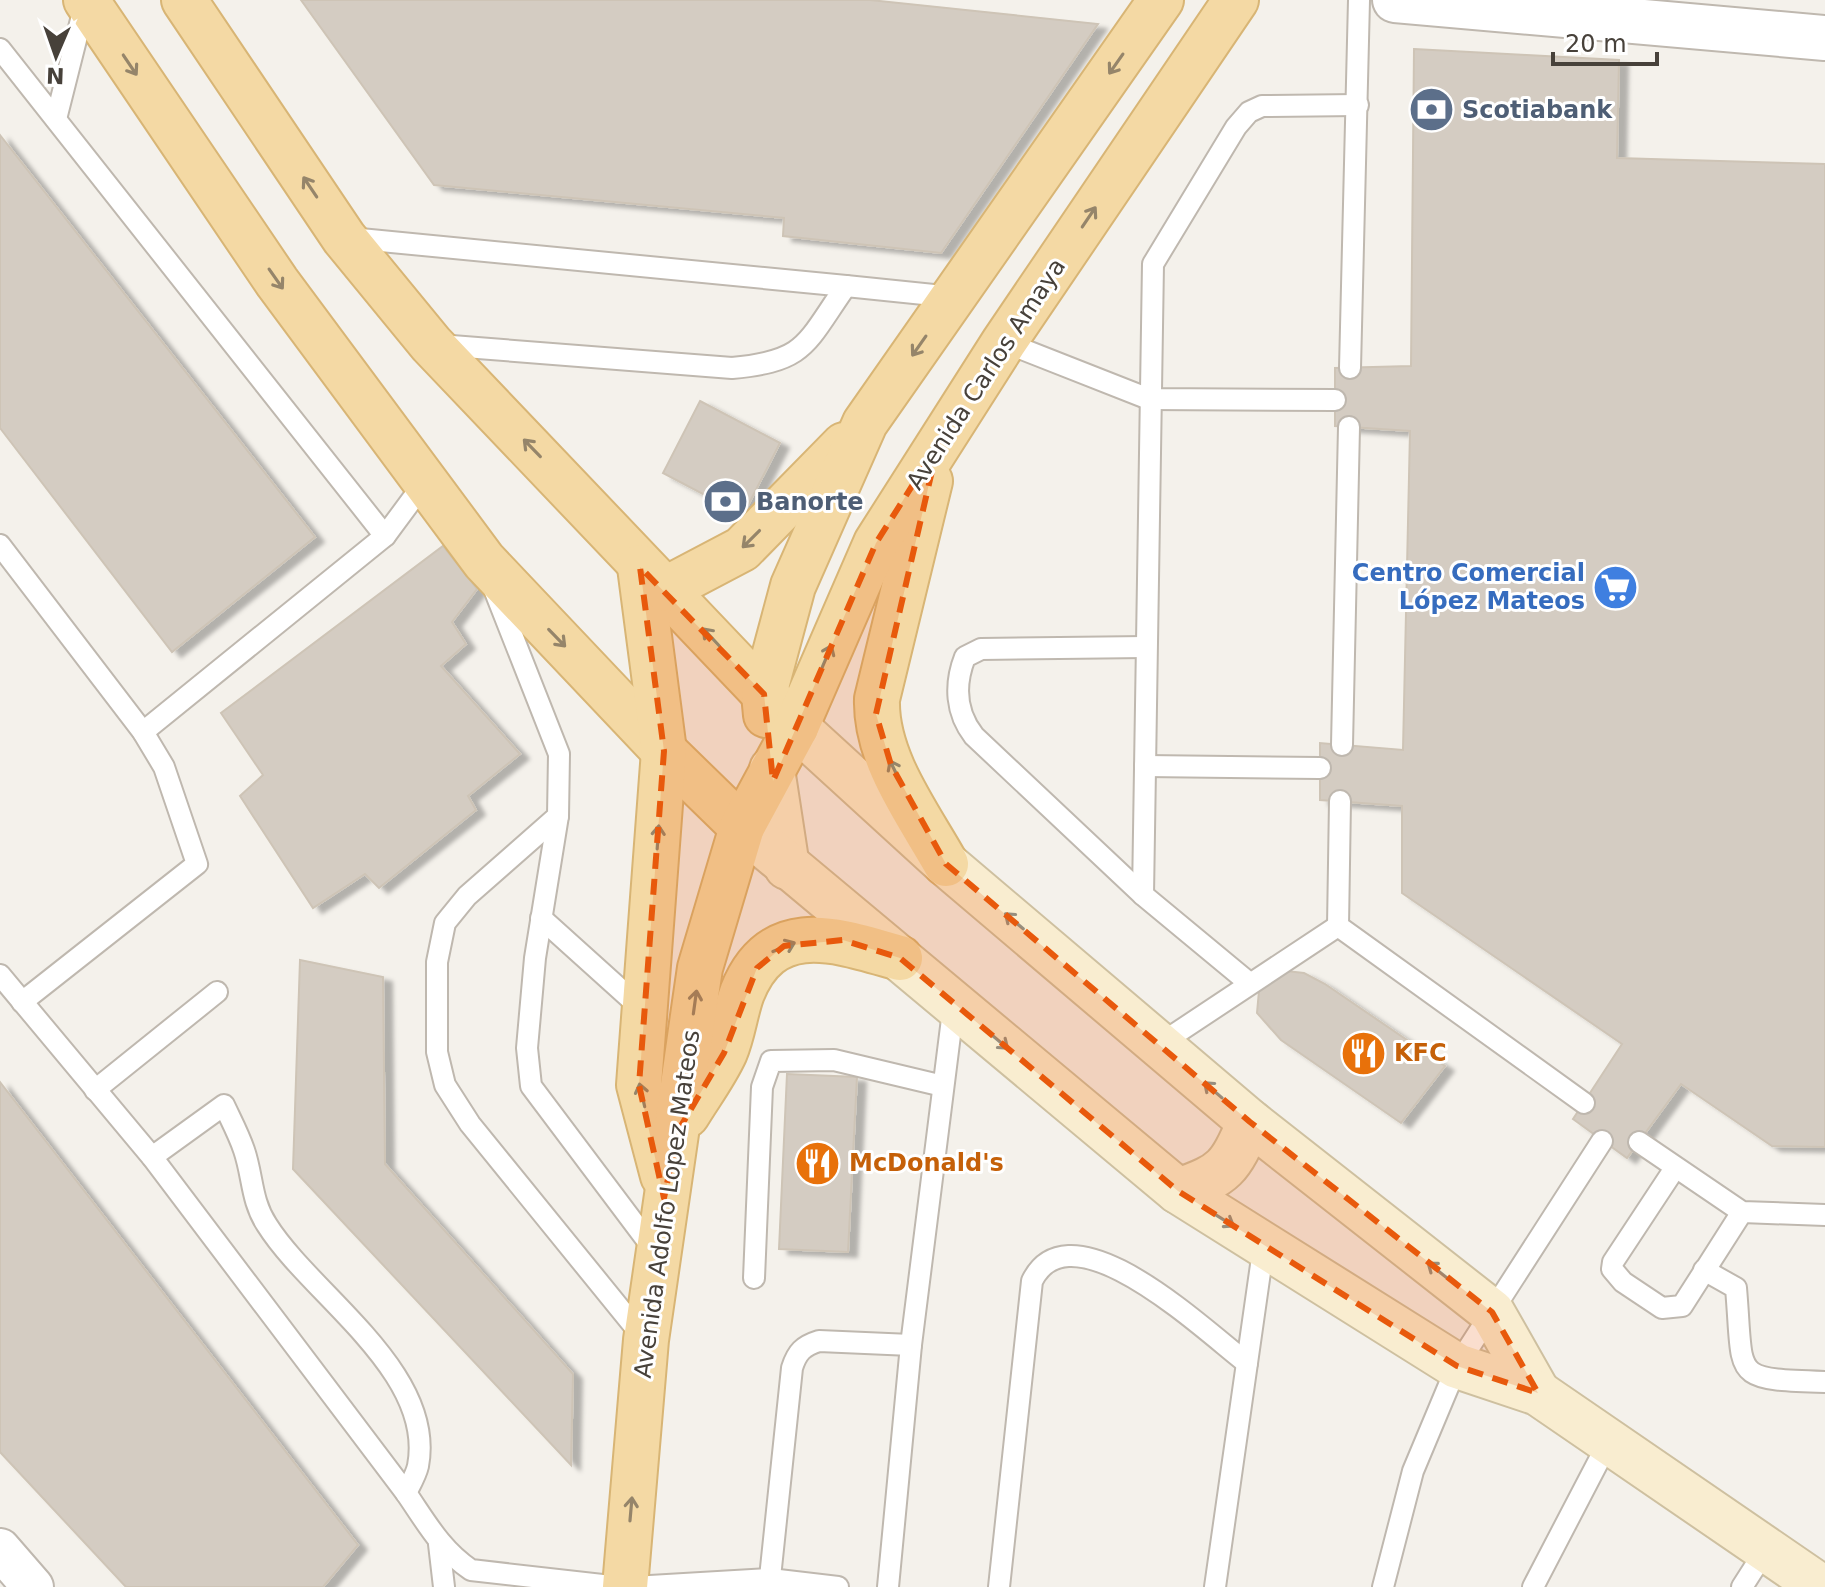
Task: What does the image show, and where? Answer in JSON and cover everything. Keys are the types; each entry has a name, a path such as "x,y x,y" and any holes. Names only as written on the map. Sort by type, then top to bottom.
{"main road":[{"path":"86,0 277,282 484,561 664,751 742,827 1178,1191 1457,1366 1538,1393 1765,1551 1823,1587"},
{"path":"184,0 344,238 431,344 796,727 946,864 1250,1122 1492,1312 1538,1393"},
{"path":"653,578 742,549 865,423 1161,0"},
{"name":"Avenida Carlos Amaya","path":"742,827 796,727 876,543 1004,342 1236,0"},
{"path":"787,867 764,694 793,586 865,423"},
{"path":"938,445 876,714 891,765 946,864"},
{"path":"653,578 664,751 639,1085 662,1166 664,1198"},
{"name":"Avenida Adolfo Lopez Mateos","path":"622,1587 646,1340 660,1257 664,1198 678,1131 700,968 742,827"},
{"path":"678,1131 724,1053 743,991 768,955 804,940 843,940 900,958"},
{"path":"1178,1191 1219,1177 1236,1153 1250,1122"}],"street":[{"path":"1395,0 1480,4 1825,38"},
{"path":"0,1549 33,1587"}],"lane":[{"path":"56,119 86,0"},
{"path":"1350,368 1359,0"},
{"path":"0,49 385,536"},
{"path":"1143,895 1153,264 1236,127 1249,112 1262,106 1358,105"},
{"path":"344,238 953,297"},
{"path":"431,344 704,366 773,364 802,349 846,286"},
{"path":"1004,342 1149,399 1335,400"},
{"path":"1342,745 1349,427"},
{"path":"143,732 385,536 425,482"},
{"path":"0,545 143,732 164,767 197,864 22,1002"},
{"path":"484,561 559,754 558,816 541,918 527,1048 531,1086 660,1257"},
{"path":"1146,647 981,649 965,657 959,674 959,707 964,723 974,736 1143,895 1248,982"},
{"path":"1145,766 1320,768"},
{"path":"1338,926 1340,801"},
{"path":"558,816 467,896 445,923 437,962 437,1052 445,1085 470,1124 646,1340"},
{"path":"541,918 645,1012"},
{"path":"1160,1044 1248,982 1338,926"},
{"path":"1338,926 1584,1103"},
{"path":"0,975 152,1157 406,1493 439,1544 471,1570 622,1587"},
{"path":"95,1090 217,992"},
{"path":"888,1587 911,1345 954,1003"},
{"path":"754,1278 762,1087 771,1061 834,1060 943,1086"},
{"path":"152,1157 224,1105 245,1151 257,1208 269,1229 359,1328 412,1402 419,1442 418,1467 406,1493"},
{"path":"1383,1587 1413,1471 1457,1366 1602,1141"},
{"path":"1639,1142 1742,1212 1825,1215"},
{"path":"1675,1168 1613,1262 1612,1269 1623,1282 1662,1308 1682,1306 1742,1212"},
{"path":"1215,1587 1264,1244"},
{"path":"999,1587 1032,1281 1046,1261 1062,1254 1090,1256 1135,1278 1247,1363"},
{"path":"1704,1270 1736,1288 1742,1355 1745,1369 1752,1376 1765,1380 1825,1382"},
{"path":"769,1583 792,1368 797,1354 806,1345 819,1341 911,1345"},
{"path":"1533,1587 1608,1443"},
{"path":"439,1544 444,1587"},
{"path":"1742,1587 1765,1551"},
{"path":"633,1587 769,1583 838,1587"}],"highlighted area":[{"path":"938,445 876,714 891,765 946,864 1250,1122 1492,1312 1538,1393 1457,1366 1178,1191 900,958 843,940 784,946 757,968 724,1053 678,1131 664,1198 639,1085 664,751 640,567 764,694 773,781 876,543"}],"building":[{"path":"301,0 870,0 1098,24 941,253 783,236 784,218 434,185"},
{"name":"Centro Comercial López Mateos","path":"1414,49 1619,60 1617,158 1825,164 1825,1147 1772,1146 1681,1084 1627,1158 1573,1119 1622,1044 1402,893 1402,806 1320,800 1320,743 1403,750 1410,431 1335,426 1335,368 1411,366"},
{"path":"0,135 315,537 172,652 0,428"},
{"path":"700,401 780,443 743,515 663,473"},
{"path":"443,546 477,589 452,622 466,644 441,666 520,754 468,796 476,810 379,888 365,874 313,908 240,796 263,775 221,713"},
{"path":"300,960 383,977 385,1164 573,1374 571,1465 293,1169"},
{"name":"KFC","path":"1286,971 1304,973 1325,984 1445,1066 1401,1123 1281,1040 1257,1013 1259,991 1269,978"},
{"name":"McDonald's","path":"787,1074 857,1077 848,1252 779,1249"},
{"path":"0,1082 358,1545 323,1587 126,1587 0,1452"}],"place":[{"name":"Scotiabank","path":"1431,110"},
{"name":"Banorte","path":"725,502"},
{"name":"Centro Comercial López Mateos","path":"1616,587"},
{"name":"KFC","path":"1363,1053"},
{"name":"McDonald's","path":"818,1163"}]}
